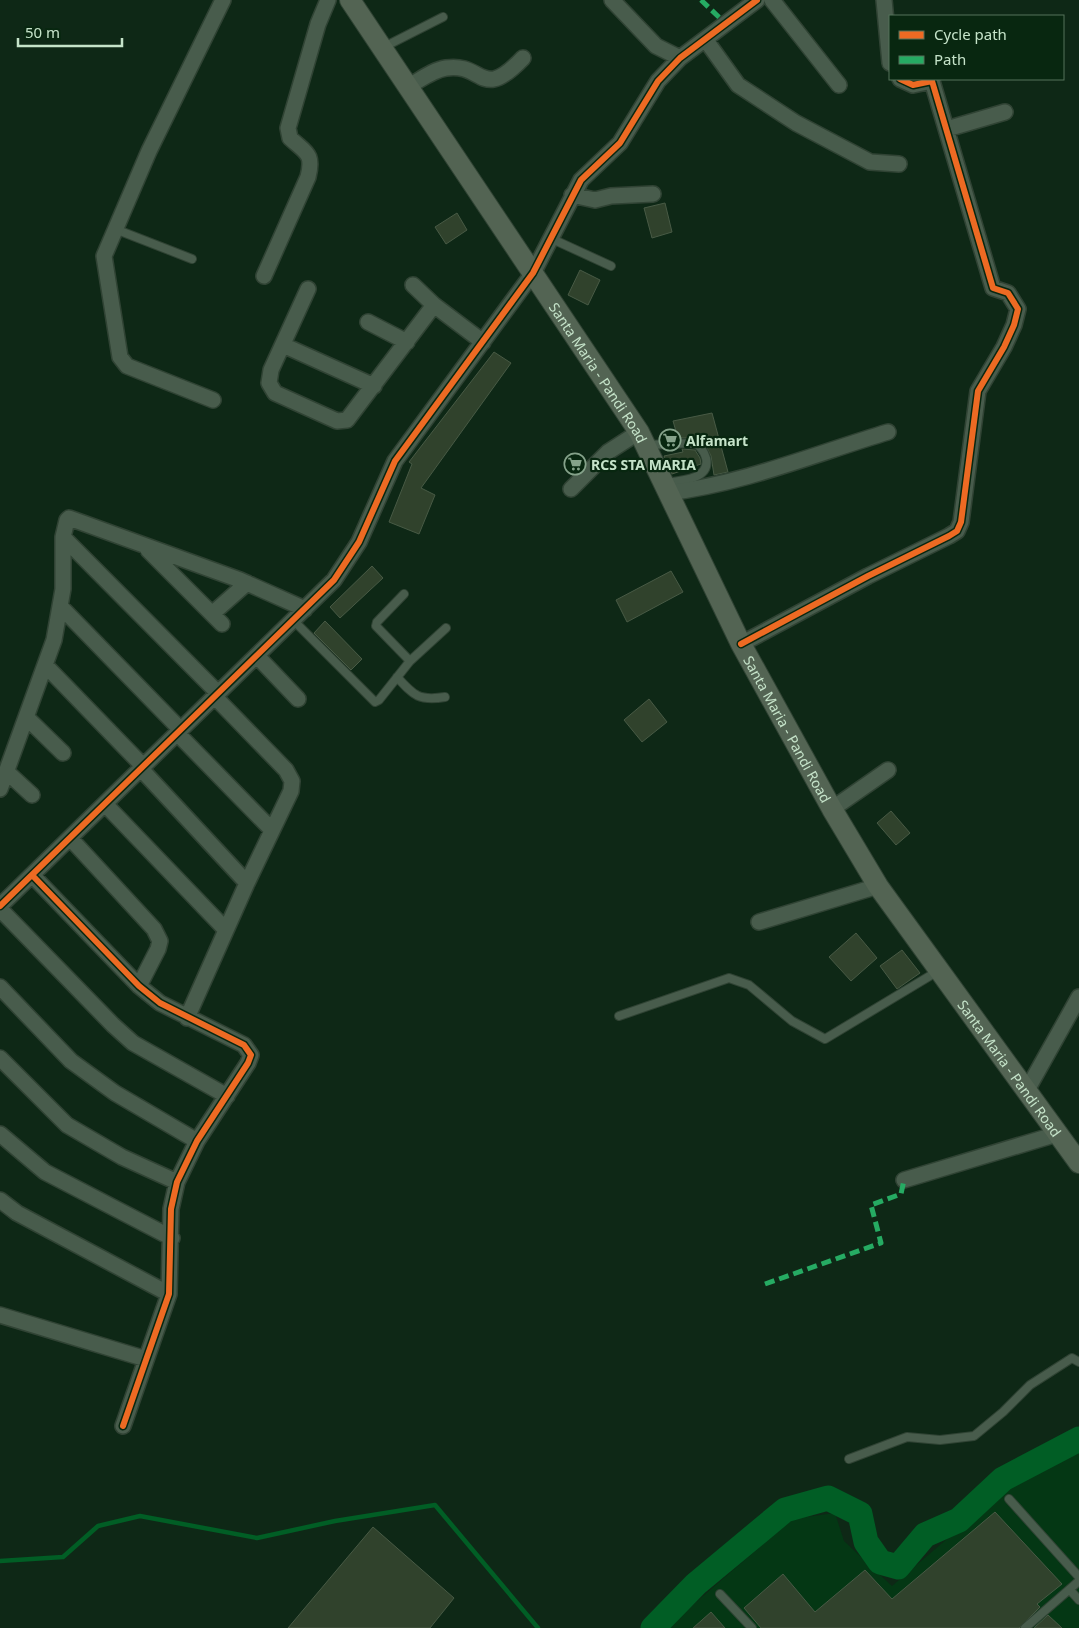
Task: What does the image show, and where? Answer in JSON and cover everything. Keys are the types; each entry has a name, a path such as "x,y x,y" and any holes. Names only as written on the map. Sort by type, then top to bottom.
{"main road":[{"name":"Santa Maria - Pandi Road","path":"350,0 642,439 664,488 742,644 832,809 878,886 906,928 940,970 1079,1163"}],"street":[{"path":"213,400 127,366 120,357 104,256 149,151 223,0"},
{"path":"264,276 308,177 312,163 308,153 290,138 288,128 318,24 328,0"},
{"path":"612,0 656,46 680,58"},
{"path":"227,1096 133,1043 113,1025 0,907 334,580 359,542 395,461 533,273 572,195 582,180 620,143 658,81 680,58 757,0"},
{"path":"772,0 839,86"},
{"path":"884,0 889,52"},
{"path":"705,40 738,84 796,123 870,162 899,164"},
{"path":"407,86 446,68 458,68 487,80 496,79 507,74 523,58"},
{"path":"742,644 868,576 949,536 957,530 961,522 978,391 1004,347 1014,325 1018,309 1008,293 992,288 935,80 913,85 902,80"},
{"path":"947,128 1005,112"},
{"path":"572,195 594,200 611,196 653,194"},
{"path":"413,285 434,305 483,342"},
{"path":"308,289 271,370 268,384 275,393 337,421 347,420 434,305"},
{"path":"368,322 407,342"},
{"path":"283,345 374,386"},
{"path":"664,488 699,489 888,432"},
{"path":"571,489 608,452 642,439"},
{"path":"0,789 46,666 64,590 63,537 65,522 69,518 247,583 305,609"},
{"path":"63,537 216,695 286,770 292,781 292,791 247,883 187,1018"},
{"path":"145,547 217,619 247,583"},
{"path":"60,606 272,830"},
{"path":"257,656 298,699"},
{"path":"46,666 247,883"},
{"path":"27,718 63,752"},
{"path":"832,809 888,770"},
{"path":"7,772 32,795"},
{"path":"105,804 226,930"},
{"path":"70,838 154,929 160,940 158,950 139,986"},
{"path":"32,875 139,986 160,1003 248,1049 251,1055 248,1064 197,1141 177,1182 171,1209 172,1238 168,1294 123,1426"},
{"path":"759,922 878,886"},
{"path":"0,987 71,1061 115,1093 197,1141"},
{"path":"1026,1090 1079,997"},
{"path":"0,1058 67,1125 122,1157 177,1182"},
{"path":"0,1134 46,1172 172,1238"},
{"path":"904,1180 1057,1134"},
{"path":"0,1200 17,1213 168,1294"},
{"path":"0,1315 146,1360"}],"lane":[{"path":"382,48 443,17"},
{"path":"115,229 192,260"},
{"path":"550,238 611,266"},
{"path":"642,439 694,443 699,446 704,454 707,464 705,470 699,476 664,488"},
{"path":"404,594 376,622 376,626 410,661"},
{"path":"293,620 372,701 379,700 410,661 446,628"},
{"path":"397,677 410,692 419,698 445,697"},
{"path":"619,1016 729,978 749,985 792,1021 825,1039 940,970"},
{"path":"849,1459 907,1437 940,1440 974,1436 1003,1412 1030,1384 1072,1358 1079,1362"},
{"path":"1010,1499 1079,1577"},
{"path":"1025,1628 1079,1582"},
{"path":"1070,1590 1079,1600"},
{"path":"720,1594 752,1628"}],"shaded area":[{"path":"1079,1450 1079,1628 666,1628 792,1519 835,1513 844,1541 892,1586 1003,1491"}],"building":[{"path":"665,203 672,232 652,238 644,208"},
{"path":"457,213 467,230 446,244 435,227"},
{"path":"580,270 600,280 588,305 568,295"},
{"path":"494,352 511,363 421,488 435,495 419,534 389,522 412,464 409,462"},
{"path":"712,413 728,472 714,475 711,456 706,446 696,438 678,438 673,421"},
{"path":"682,449 695,450 701,464 672,474 664,456 683,452"},
{"path":"372,566 383,578 340,618 330,607"},
{"path":"671,571 683,592 627,622 616,600"},
{"path":"325,621 362,659 351,670 314,633"},
{"path":"649,699 667,722 642,742 624,720"},
{"path":"891,811 910,833 896,845 877,823"},
{"path":"856,933 877,958 851,981 829,957"},
{"path":"902,950 920,973 897,989 880,966"},
{"path":"995,1512 1062,1584 1037,1604 1040,1607 1019,1628 761,1628 744,1608 783,1574 815,1612 865,1570 892,1599"},
{"path":"373,1527 454,1598 430,1628 288,1628"},
{"path":"711,1612 725,1628 693,1628"},
{"path":"1048,1615 1062,1628 1034,1628"}],"waterway":[{"path":"653,1628 696,1584 785,1510 828,1498 860,1514 866,1542 880,1562 898,1567 925,1535 959,1520 1003,1479 1079,1439"},
{"path":"0,1561 63,1557 98,1526 140,1516 257,1538 335,1521 435,1505 538,1628"}],"marked path":[{"path":"701,0 725,23"},
{"path":"765,1284 881,1243 871,1205 901,1194 904,1180"}],"cycle path":[{"path":"0,906 334,580 359,542 395,461 533,273 581,180 620,143 658,81 680,58 757,0"},
{"path":"741,644 868,576 949,536 957,531 961,522 978,391 1004,347 1014,325 1018,309 1008,293 993,288 932,81 913,85 902,80"},
{"path":"32,875 139,986 160,1003 244,1045 251,1055 248,1063 197,1141 177,1182 171,1209 169,1294 123,1426"}],"place":[{"name":"Alfamart","path":"670,440"},
{"name":"RCS STA MARIA","path":"575,464"}]}
